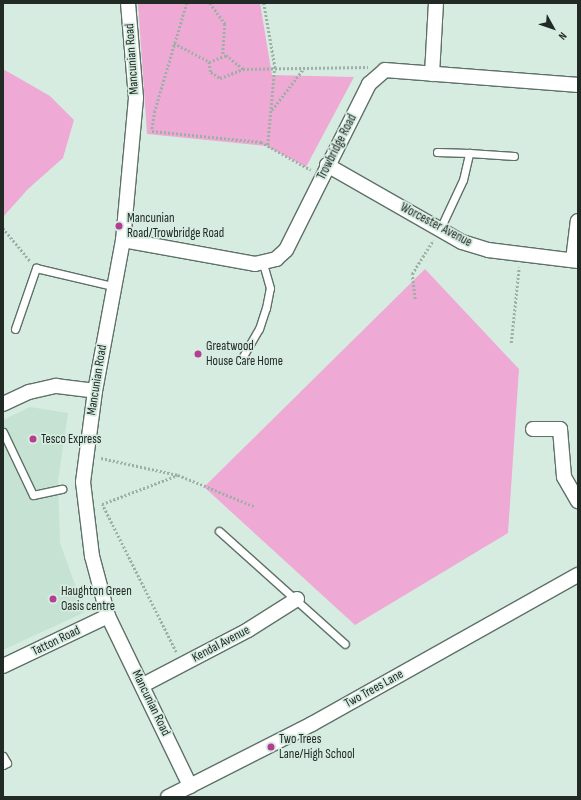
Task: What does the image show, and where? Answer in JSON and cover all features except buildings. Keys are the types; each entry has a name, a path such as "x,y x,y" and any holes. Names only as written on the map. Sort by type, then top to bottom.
{"street":[{"name":"Mancunian Road","path":"128,3 136,98 123,240 94,391 83,482 92,556 108,616 190,786"},
{"path":"432,74 436,3"},
{"name":"Trowbridge Road","path":"263,264 286,250 321,169 370,84 385,70 578,85"},
{"name":"Worcester Avenue","path":"321,169 438,233 488,250 575,261"},
{"path":"575,261 578,221"},
{"path":"123,240 263,264"},
{"path":"3,404 29,392 56,386 94,391"},
{"path":"533,429 560,429 564,477 578,502"},
{"name":"Two Trees Lane","path":"168,797 312,724 578,575"},
{"name":"Kendal Avenue","path":"143,686 248,630 297,600"},
{"name":"Tatton Road","path":"3,666 108,616"}],"lane":[{"path":"437,152 514,156"},
{"path":"438,233 463,180 469,153"},
{"path":"242,358 259,329 266,308 270,288 263,264"},
{"path":"16,329 36,268 113,286"},
{"path":"3,432 33,495 62,489"},
{"path":"219,531 345,644"},
{"path":"3,756 7,763 3,765"}],"path":[{"path":"187,3 174,43 152,131 261,142 321,169"},
{"path":"210,3 225,24 223,55"},
{"path":"264,3 275,67 268,146"},
{"path":"174,43 209,62"},
{"path":"209,62 223,55"},
{"path":"223,55 243,69"},
{"path":"209,62 211,72 220,78 243,69 275,67 371,68"},
{"path":"271,111 304,67"},
{"path":"3,228 36,268"},
{"path":"415,299 412,274 438,233"},
{"path":"511,343 520,262"},
{"path":"101,458 178,475 256,507"},
{"path":"178,475 102,504 179,658"}],"shaded area":[{"path":"138,3 260,3 272,75 354,77 306,167 266,146 147,134"},
{"path":"3,69 50,96 74,120 63,158 28,189 3,217"},
{"path":"425,269 519,369 508,533 355,625 204,487"},
{"path":"30,407 68,413 58,481 60,543 85,612 3,650 3,420"}],"place":[{"name":"Mancunian Road/Trowbridge Road","path":"119,226"},
{"name":"Greatwood House Care Home","path":"198,354"},
{"name":"Tesco Express","path":"33,439"},
{"name":"Haughton Green Oasis centre","path":"53,599"},
{"name":"Two Trees Lane/High School","path":"271,747"}]}
